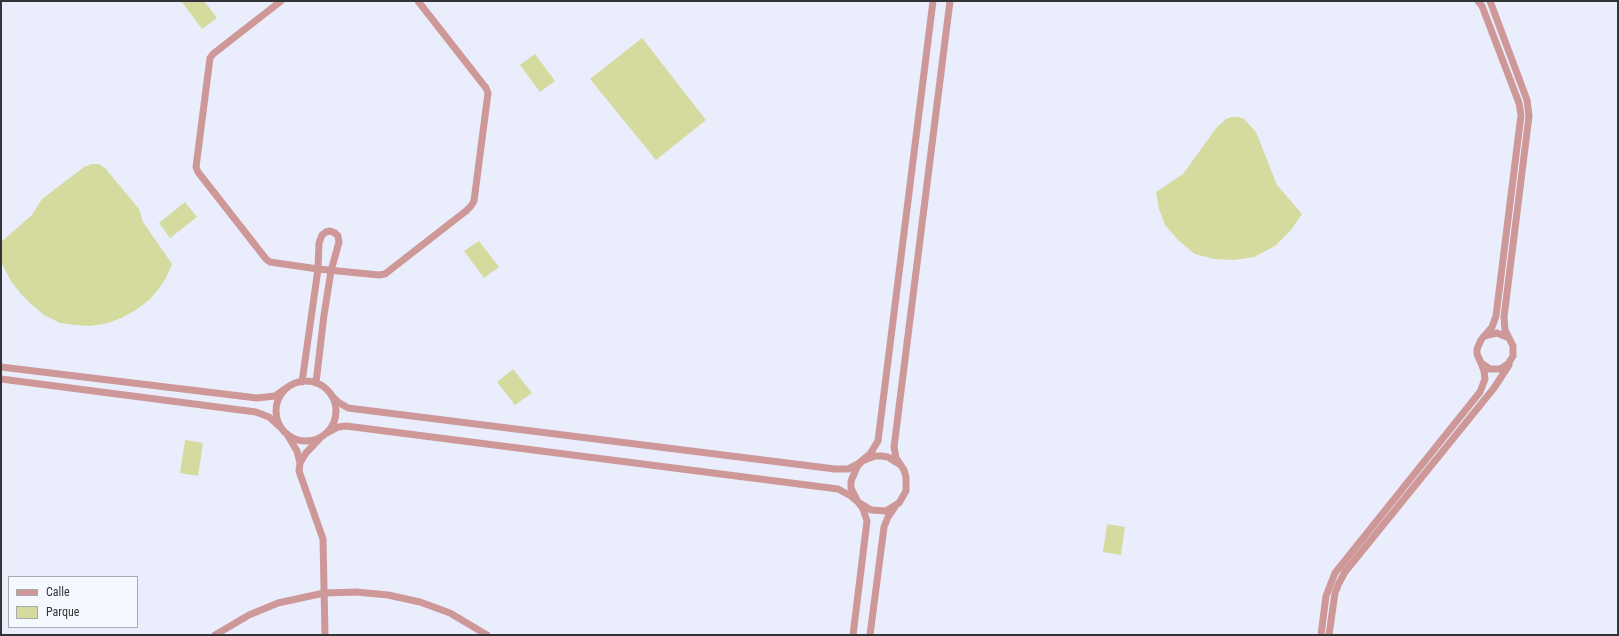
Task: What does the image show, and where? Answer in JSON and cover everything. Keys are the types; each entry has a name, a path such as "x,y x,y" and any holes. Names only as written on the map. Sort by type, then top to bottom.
{"street":[{"path":"281,1 213,54 210,58 196,167 198,172 266,259 270,262 331,271 379,275 385,274 471,206 474,202 488,93 486,88 418,1"},
{"path":"853,635 867,524 864,513 852,488 851,481 857,467 873,450 878,441 933,1"},
{"path":"870,635 884,526 890,513 899,503 906,491 907,484 904,470 899,464 895,455 894,447 950,1"},
{"path":"1321,635 1326,596 1335,574 1342,562 1480,392 1485,379 1484,371 1477,354 1477,349 1481,340 1492,326 1496,316 1521,115 1519,103 1482,6 1478,1"},
{"path":"1329,635 1335,593 1338,583 1345,572 1494,388 1511,360 1514,351 1512,342 1506,330 1504,317 1529,116 1528,103 1490,1"},
{"path":"1520,129 1527,130"},
{"path":"302,382 318,269 320,239 322,234 330,231 338,236 339,242 331,271 316,383"},
{"path":"312,313 324,315"},
{"path":"1484,336 1497,332 1509,338"},
{"path":"1481,363 1495,369 1504,367 1511,360"},
{"path":"1,367 257,398 275,396 302,382 316,383 328,391 338,402 348,408 835,470 848,469 875,456 888,457 899,464"},
{"path":"1,379 256,412 270,418 290,436 305,441 321,438"},
{"path":"288,388 279,399 277,406 278,420 282,429 294,445 300,463"},
{"path":"328,433 335,419 336,404 333,397"},
{"path":"325,635 323,539 300,477 299,468 300,463 309,448 335,428 346,426 826,486 842,490 870,510 878,512 886,511 899,503"},
{"path":"214,635 264,608 293,599 324,593 361,592 404,598 450,613 487,635"}],"shaded area":[{"path":"1,1 1618,1 1618,635 1,635"}],"green space":[{"path":"204,1 217,18 202,29 182,2"},
{"path":"642,38 706,120 656,160 590,79"},
{"path":"535,54 555,81 540,92 520,65"},
{"path":"1232,117 1244,119 1256,132 1277,185 1302,214 1291,230 1275,246 1254,257 1234,260 1214,259 1195,254 1179,241 1165,225 1159,209 1156,192 1183,174 1217,127 1226,119"},
{"path":"92,164 99,164 105,168 139,209 143,222 172,264 166,278 149,300 136,310 121,318 108,323 91,326 60,323 44,315 31,304 11,281 1,259 1,242 32,215 42,199 84,167"},
{"path":"185,202 197,217 170,238 159,223"},
{"path":"479,241 499,267 484,278 464,251"},
{"path":"513,369 532,393 515,405 497,382"},
{"path":"185,440 203,443 198,476 180,473"},
{"path":"1107,524 1125,527 1121,555 1103,552"}]}
